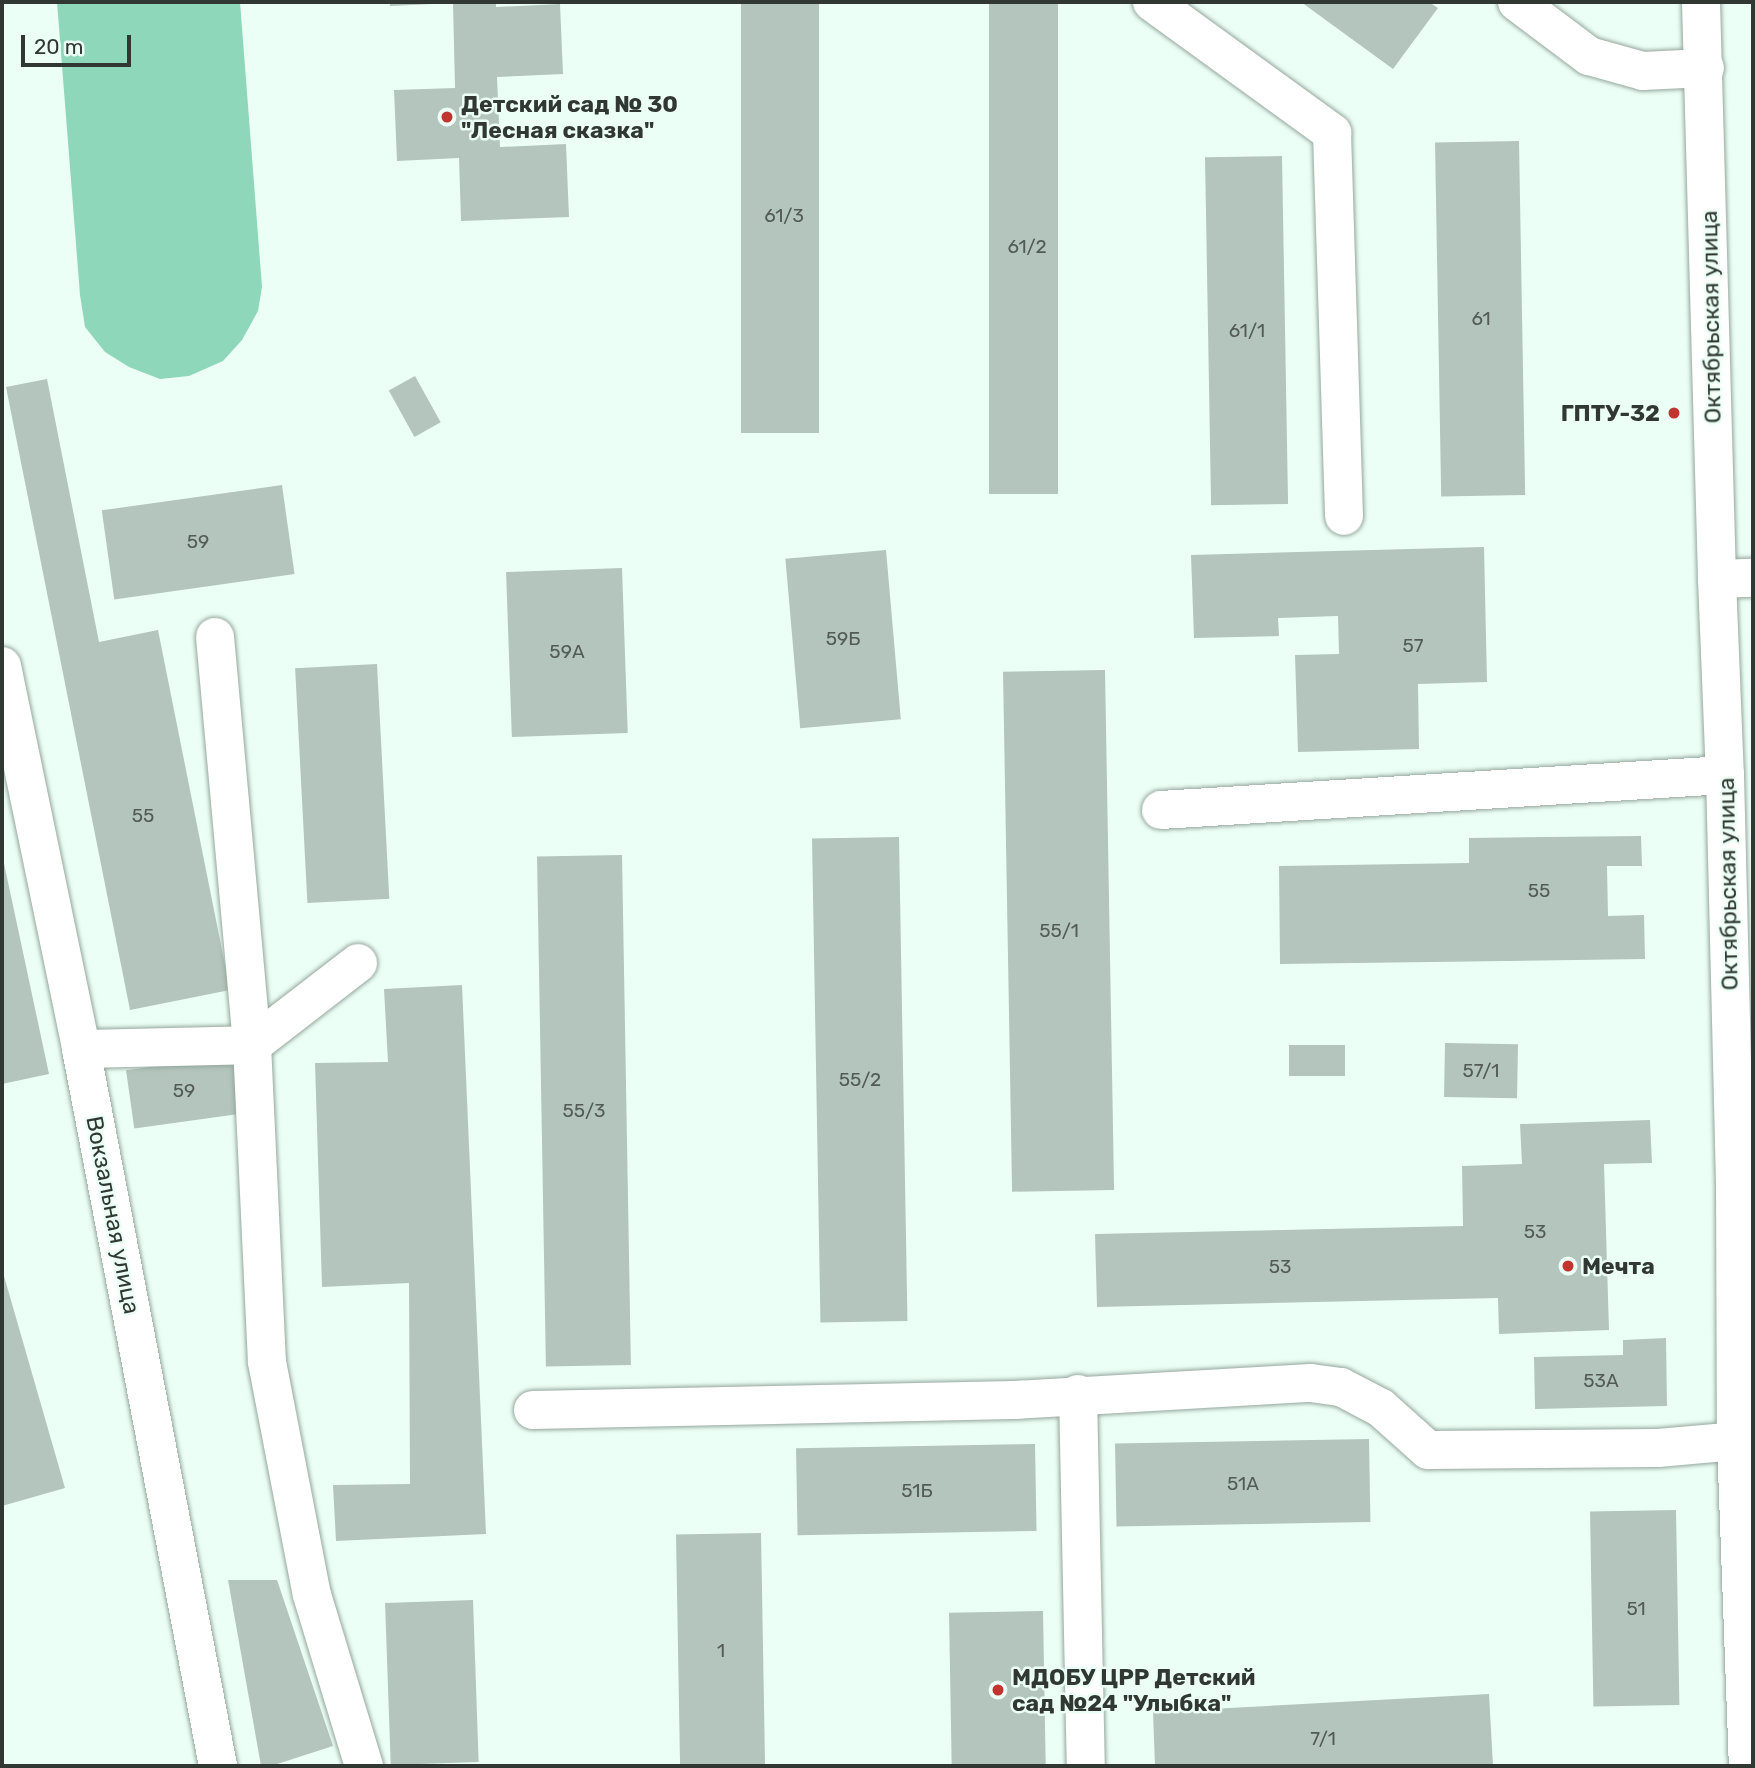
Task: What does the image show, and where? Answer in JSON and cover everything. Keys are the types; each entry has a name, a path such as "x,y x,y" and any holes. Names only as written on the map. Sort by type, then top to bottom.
{"street":[{"path":"1152,2 1332,133 1343,516"},
{"path":"1517,2 1589,56 1643,71 1705,68"},
{"name":"Октябрьская улица","path":"1701,2 1735,578 1726,775 1744,1178 1736,1441 1748,1766"},
{"path":"215,637 252,1045 267,1362 312,1595 363,1766"},
{"name":"Вокзальная улица","path":"2,666 81,1049 218,1766"},
{"path":"1161,810 1726,775"},
{"path":"81,1049 252,1045 358,962"},
{"path":"533,1410 1014,1400 1078,1394 1311,1383 1341,1387 1381,1408 1428,1450 1658,1448 1736,1441"},
{"path":"1078,1394 1086,1766"}],"green space":[{"path":"57,2 240,2 262,287 258,311 242,340 223,361 189,376 160,379 129,367 105,352 85,327 80,295"}],"building":[{"path":"390,2 433,2 433,4 390,6"},
{"name":"Детский сад № 30 \"Лесная сказка\"","path":"453,2 496,2 496,7 560,4 563,74 497,77 500,147 566,144 569,217 461,221 459,158 397,161 394,90 455,88"},
{"path":"741,2 819,2 819,433 741,433"},
{"path":"989,2 1058,2 1058,494 989,494"},
{"path":"1301,2 1429,2 1438,8 1393,69"},
{"path":"1519,141 1525,495 1441,496 1435,142"},
{"path":"1282,156 1288,504 1211,505 1205,157"},
{"path":"415,376 441,422 414,437 389,391"},
{"path":"47,379 99,642 158,630 230,990 130,1010 6,387"},
{"path":"282,485 295,574 114,599 102,510"},
{"path":"1484,547 1487,682 1418,684 1419,749 1298,752 1295,655 1339,654 1338,616 1278,618 1279,636 1194,638 1191,555"},
{"path":"886,550 901,719 800,728 785,559"},
{"path":"622,568 628,733 512,737 506,572"},
{"path":"377,664 389,899 307,903 295,668"},
{"path":"1105,670 1114,1190 1012,1192 1003,672"},
{"path":"1641,836 1642,866 1607,866 1608,916 1644,915 1645,959 1280,964 1279,866 1469,863 1469,838"},
{"path":"899,837 907,1321 820,1322 812,839"},
{"path":"2,854 49,1074 2,1084"},
{"path":"622,855 631,1365 546,1366 537,856"},
{"path":"462,985 486,1534 336,1541 333,1485 410,1484 409,1283 322,1287 315,1063 388,1062 384,989"},
{"path":"1445,1043 1518,1044 1517,1098 1444,1097"},
{"path":"1289,1045 1345,1045 1345,1076 1289,1076"},
{"path":"234,1055 242,1113 134,1129 126,1070"},
{"path":"1650,1120 1652,1163 1604,1164 1609,1330 1499,1334 1498,1298 1097,1307 1095,1234 1463,1226 1462,1166 1522,1164 1520,1124"},
{"path":"2,1269 65,1488 2,1506"},
{"path":"1666,1338 1667,1406 1535,1409 1534,1357 1623,1355 1623,1340"},
{"path":"1369,1439 1370,1522 1116,1526 1115,1443"},
{"path":"1035,1444 1037,1531 798,1535 796,1448"},
{"path":"1676,1510 1679,1705 1593,1706 1590,1512"},
{"path":"761,1533 765,1766 680,1766 676,1534"},
{"path":"228,1580 277,1580 333,1746 271,1766 261,1766"},
{"path":"473,1600 479,1762 391,1765 385,1603"},
{"name":"МДОБУ ЦРР Детский сад №24 \"Улыбка\"","path":"1043,1611 1046,1766 952,1766 949,1613"},
{"path":"1489,1694 1493,1766 1155,1766 1153,1712"}],"place":[{"name":"Детский сад № 30 \"Лесная сказка\"","path":"447,117"},
{"name":"ГПТУ-32","path":"1674,413"},
{"name":"Мечта","path":"1568,1266"},
{"name":"МДОБУ ЦРР Детский сад №24 \"Улыбка\"","path":"998,1690"}]}
